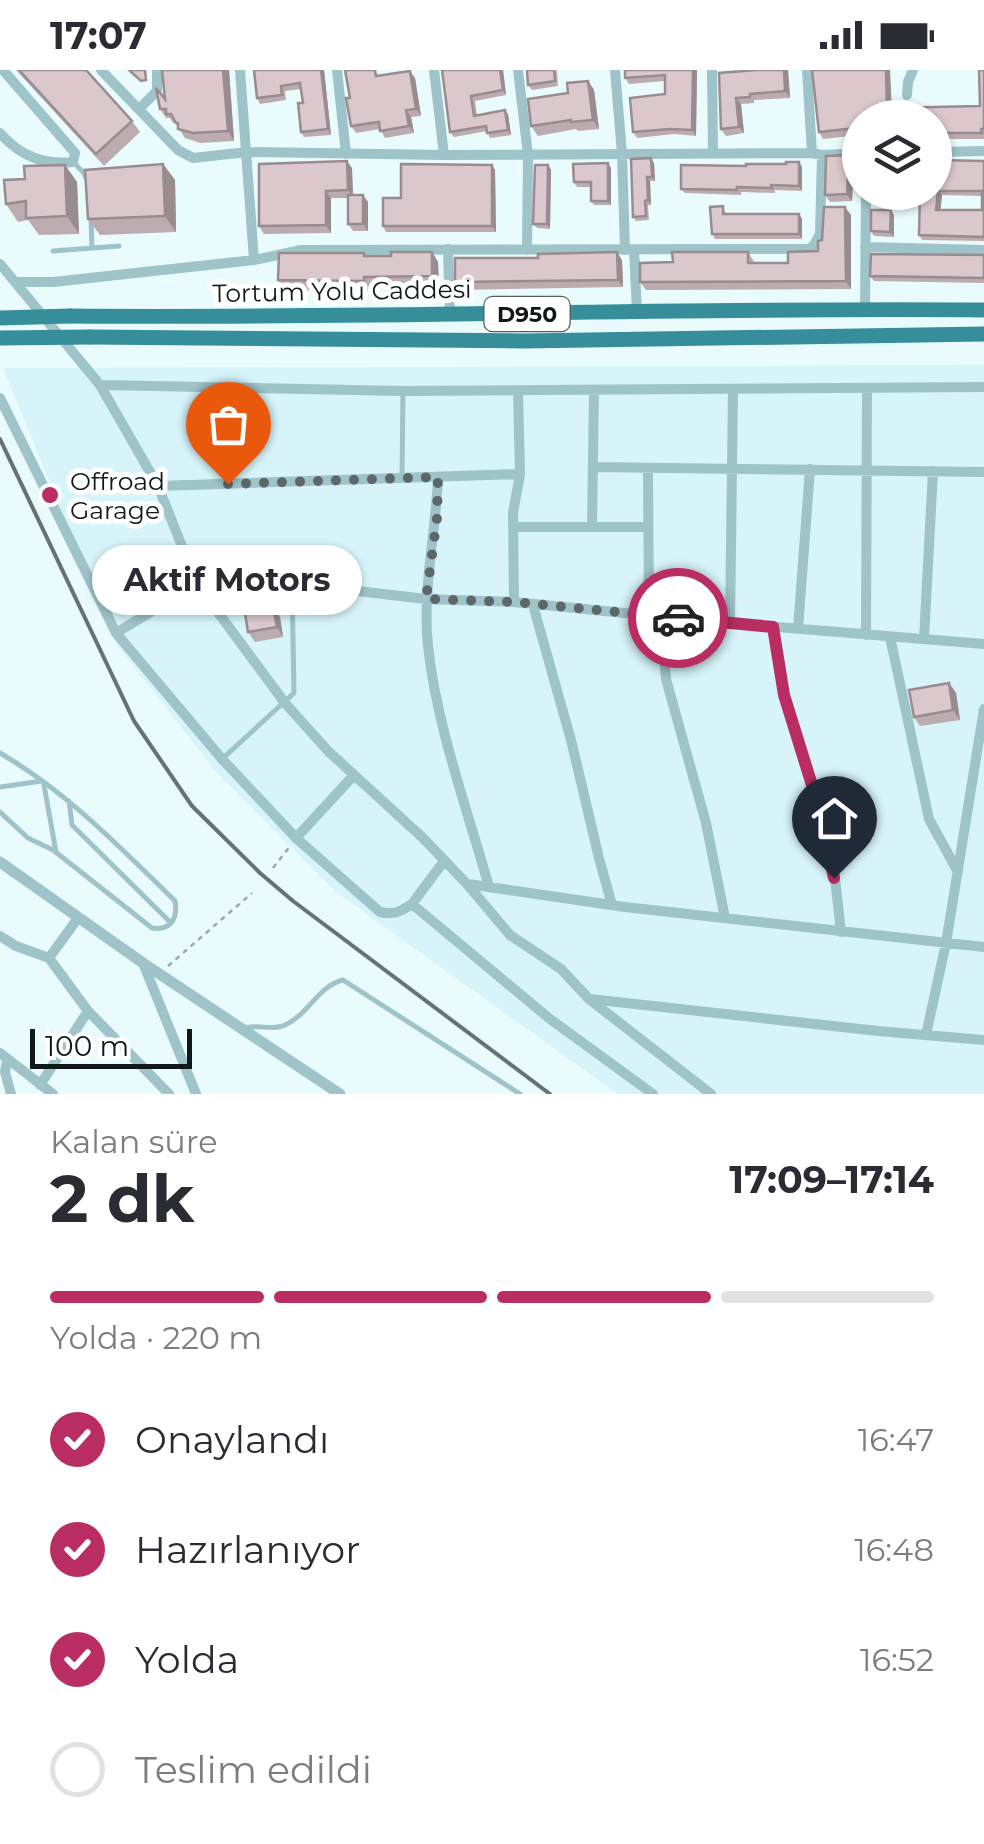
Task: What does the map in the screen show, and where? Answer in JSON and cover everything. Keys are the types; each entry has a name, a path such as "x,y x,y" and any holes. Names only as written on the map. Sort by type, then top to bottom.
{"highway":[{"name":"Tortum Yolu Caddesi","path":"0,318 982,310"},
{"name":"Tortum Yolu Caddesi","path":"0,338 540,341 983,336"}],"street":[{"path":"0,133 35,161 73,162 75,153 3,70"},
{"path":"101,70 178,150 193,158 246,152 842,153"},
{"path":"139,109 156,90 157,70"},
{"path":"240,70 254,260"},
{"path":"337,70 346,154"},
{"path":"434,70 444,155"},
{"path":"518,70 528,155 527,250"},
{"path":"615,70 637,312"},
{"path":"712,70 713,152"},
{"path":"15,282 53,282 254,260 301,250 809,249 820,234 817,154 807,70"},
{"path":"907,94 913,70"},
{"path":"952,152 984,151"},
{"path":"865,309 866,210"},
{"path":"865,248 984,250"},
{"path":"448,249 450,314"},
{"path":"0,264 100,385 158,486 197,584 285,703 328,750 423,838 510,935 561,969 589,999 712,1094"},
{"path":"982,310 983,336"},
{"path":"100,385 403,392 984,387"},
{"path":"866,634 868,388"},
{"path":"730,623 734,389"},
{"path":"514,602 514,513 520,474 518,391"},
{"path":"592,527 594,391"},
{"path":"0,398 116,634 222,759 296,838 380,912 390,915 412,904 444,861"},
{"path":"593,467 984,472"},
{"path":"648,468 655,616 666,679 706,823 725,918"},
{"path":"798,629 810,469"},
{"path":"924,639 933,471"},
{"path":"158,486 520,474"},
{"path":"438,477 437,518 426,599 428,647 442,722 489,887"},
{"path":"514,527 648,527"},
{"path":"116,634 197,584 292,585 984,644"},
{"path":"533,605 612,905"},
{"path":"773,627 784,695 816,798 834,878 840,932"},
{"path":"890,636 929,819 958,872"},
{"path":"926,1035 946,943 984,709"},
{"path":"296,838 354,775"},
{"path":"0,862 340,1094"},
{"path":"467,884 612,905 984,947"},
{"path":"412,904 550,1020 652,1094"},
{"path":"50,958 78,918"},
{"path":"0,936 50,958 88,1011 169,1094"},
{"path":"143,963 196,1094"},
{"path":"589,999 984,1040"},
{"path":"40,1085 88,1011"},
{"path":"4,1056 53,1094"},
{"path":"4,1056 12,1094"}],"lane":[{"path":"73,162 88,182 90,198"},
{"path":"90,215 92,248"},
{"path":"52,252 118,246"},
{"path":"402,478 403,392"},
{"path":"222,759 294,694 292,585"},
{"path":"0,752 69,800 175,901 171,924 152,928 56,852 32,841 0,812"},
{"path":"0,787 43,782"},
{"path":"43,782 56,852"},
{"path":"69,800 72,825 171,924"},
{"path":"242,1029 257,1024 283,1027 326,988 342,980 520,1094"}],"path":[{"path":"274,868 296,838"},
{"path":"159,974 252,893"}],"shaded area":[{"path":"984,365 984,1094 618,1094 336,892 217,773 116,644 3,368"}],"building":[{"path":"19,70 86,70 132,121 96,154"},
{"path":"129,70 145,70 146,80 141,81"},
{"path":"162,70 223,70 228,131 193,133 178,129 171,114 160,109 156,88 165,99"},
{"path":"254,70 321,70 328,129 301,132 300,83 281,86 282,95 257,98"},
{"path":"345,70 375,70 376,76 410,71 416,109 406,110 409,126 380,131 379,122 351,126"},
{"path":"442,70 500,70 503,90 471,96 474,116 505,110 508,130 487,133 486,126 450,132"},
{"path":"527,70 554,70 555,81 528,85"},
{"path":"625,70 693,70 692,130 633,132 630,98 665,94 665,75 625,78"},
{"path":"784,70 785,91 736,98 739,127 721,129 719,73"},
{"path":"812,70 886,70 887,100 842,100 842,130 819,132"},
{"path":"979,70 984,70 982,133 952,133 952,107 980,106"},
{"path":"588,81 593,120 531,126 528,99 568,93 567,83"},
{"path":"842,155 842,194 825,195 826,156"},
{"path":"651,158 646,216 633,217 631,159"},
{"path":"952,160 984,161 984,237 919,235 920,210 982,210 982,191 952,191"},
{"path":"347,161 348,190 326,191 326,225 259,226 259,164"},
{"path":"799,162 799,186 681,189 681,165"},
{"path":"608,163 608,201 591,201 591,182 574,182 573,164"},
{"path":"163,164 165,216 88,219 85,170"},
{"path":"401,164 492,165 492,226 383,226 383,198 401,198"},
{"path":"65,165 67,216 26,218 26,201 6,204 4,180 25,179 24,166"},
{"path":"535,165 548,165 547,224 533,224"},
{"path":"348,195 363,195 363,224 348,224"},
{"path":"723,206 723,214 799,214 799,234 712,234 710,207"},
{"path":"824,207 842,207 846,281 640,282 640,263 673,262 672,252 748,252 748,263 788,263 788,252 818,251 818,241 822,240"},
{"path":"871,210 891,210 890,232 871,231"},
{"path":"391,252 432,252 432,276 364,277 364,281 278,280 279,253 391,256"},
{"path":"617,252 618,280 455,282 455,258 538,258 538,254"},
{"path":"871,254 984,255 984,278 870,276"},
{"path":"273,608 277,627 248,632 245,613"},
{"path":"949,683 953,710 914,717 909,690"}],"railway":[{"path":"0,439 134,721 192,806 293,901 550,1094"}],"way so far":[{"path":"228,484 438,477 437,518 426,599 514,602 678,618"}],"place":[{"name":"Aktif Motors","path":"228,484"},
{"name":"Offroad Garage","path":"50,495"}],"route":[{"path":"678,618 773,627 784,695 816,798 834,878"}]}
